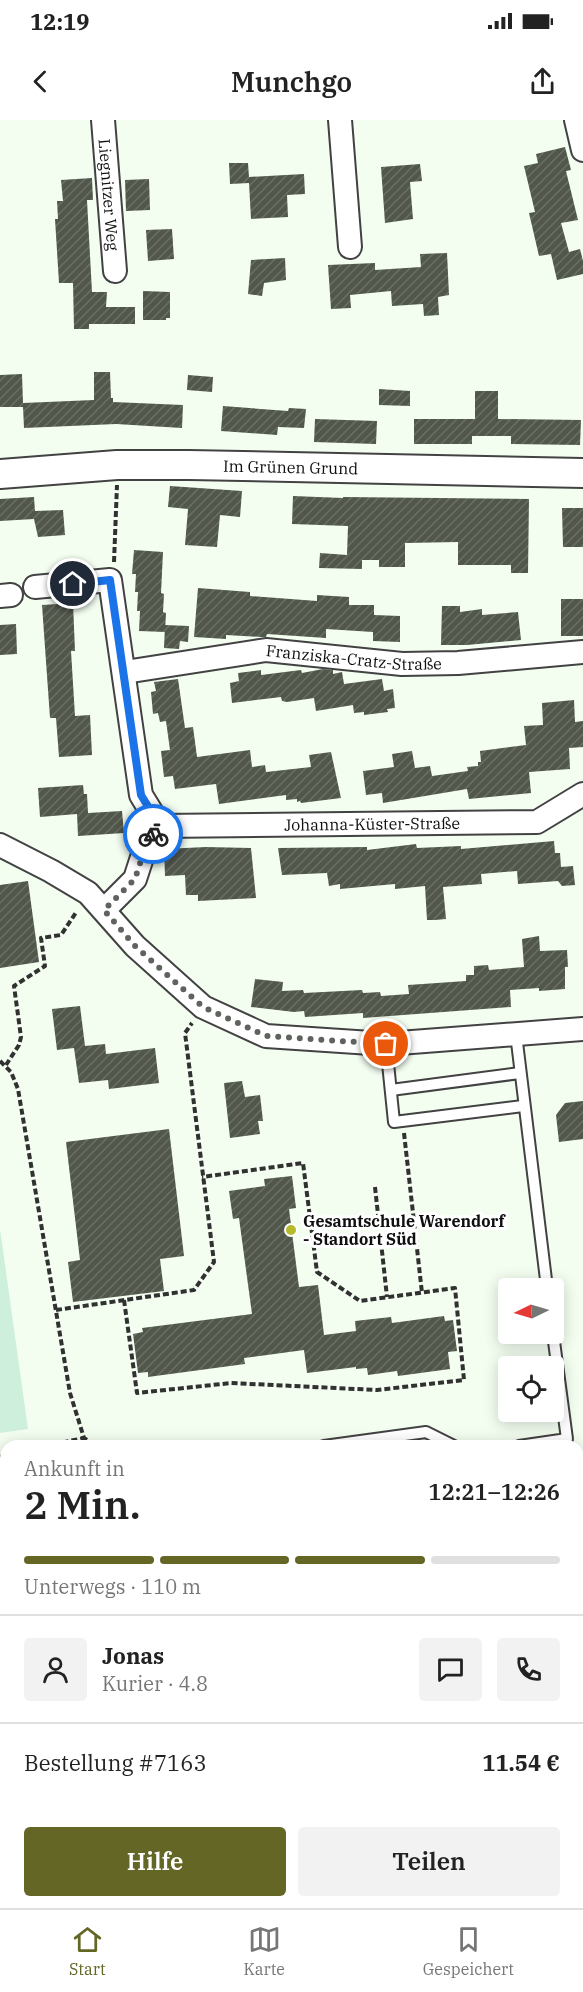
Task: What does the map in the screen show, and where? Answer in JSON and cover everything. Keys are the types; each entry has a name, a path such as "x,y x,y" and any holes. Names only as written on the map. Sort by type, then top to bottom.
{"street":[{"name":"Liegnitzer Weg","path":"103,120 115,271"},
{"path":"340,120 350,247"},
{"path":"576,120 583,150"},
{"name":"Im Grünen Grund","path":"0,474 117,465 253,465 583,473"},
{"path":"35,587 110,580 141,795 160,826 147,842 135,879 104,910"},
{"name":"Franziska-Cratz-Straße","path":"124,672 266,650 402,664 458,663 583,652"},
{"name":"Johanna-Küster-Straße","path":"160,826 537,822 581,801"},
{"path":"0,845 88,893 135,946 203,1007 266,1036 386,1044 583,1029"}],"lane":[{"path":"516,1034 546,1278"},
{"path":"386,1044 394,1122 523,1106"},
{"path":"391,1090 520,1073"},
{"path":"554,1344 567,1439 560,1440"},
{"path":"368,1440 426,1432 442,1440"}],"path":[{"path":"110,580 115,558 117,465"},
{"path":"6,1065 19,1045 21,1037 14,986 45,966 41,938 61,935 88,893"},
{"path":"56,1310 194,1290 214,1262 184,1033 203,1007"},
{"path":"0,1061 6,1065 18,1089 70,1393 84,1438 87,1440"},
{"path":"403,1121 422,1293"},
{"path":"124,1300 137,1393 231,1383 377,1390 464,1380 455,1288 360,1301 317,1272 303,1163 202,1177"},
{"path":"375,1187 387,1297"},
{"path":"74,1440 84,1438"}],"green space":[{"path":"0,1229 28,1429 0,1433"}],"building":[{"path":"565,147 571,170 566,171 578,220 561,223 569,252 580,249 583,274 557,280 551,254 539,256 529,213 535,212 524,166 538,163 536,154"},
{"path":"229,163 248,163 249,177 304,174 305,194 287,195 288,217 251,219 249,183 230,184"},
{"path":"420,164 422,181 410,182 413,219 385,223 381,167"},
{"path":"92,178 93,200 87,200 92,292 107,292 106,307 135,307 135,324 89,324 89,329 74,329 73,283 59,283 55,219 58,219 57,201 63,201 61,180"},
{"path":"149,179 150,210 126,211 125,180"},
{"path":"172,229 174,259 148,261 146,230"},
{"path":"447,253 449,295 438,297 439,315 424,316 423,304 392,306 391,291 350,295 351,308 331,309 328,265 375,263 375,270 421,267 420,254"},
{"path":"285,258 286,280 264,283 262,296 248,294 251,260"},
{"path":"143,291 170,292 170,318 143,320"},
{"path":"94,372 110,372 113,402 183,405 182,428 116,424 24,428 23,407 0,407 0,375 22,374 23,403 94,400"},
{"path":"188,375 213,377 212,392 187,390"},
{"path":"379,389 410,391 410,406 379,405"},
{"path":"475,391 498,391 498,419 581,420 580,445 511,444 511,436 472,436 472,444 414,444 414,419 475,419"},
{"path":"223,406 288,411 289,408 306,409 304,428 278,427 277,435 221,431"},
{"path":"315,419 377,421 376,444 314,442"},
{"path":"170,486 242,491 240,517 220,515 217,547 185,545 188,509 168,507"},
{"path":"293,496 529,499 528,573 511,573 511,565 458,565 458,542 405,543 405,567 379,567 379,560 362,560 362,569 319,568 320,553 347,555 348,526 292,524"},
{"path":"34,497 35,511 63,510 65,535 38,537 34,519 0,521 0,499"},
{"path":"562,508 583,508 583,547 563,547"},
{"path":"134,550 163,552 161,593 164,594 163,612 166,613 165,632 139,631 140,611 137,611 136,574 132,574"},
{"path":"198,588 250,592 250,596 317,601 317,595 349,597 349,605 374,605 374,615 400,616 400,642 373,641 373,632 326,629 326,638 267,634 266,637 226,635 226,639 194,637"},
{"path":"561,599 583,599 583,636 561,636"},
{"path":"73,603 75,651 71,651 75,716 90,715 92,755 59,757 56,718 50,718 42,605"},
{"path":"442,606 460,606 460,612 482,609 482,615 518,612 521,640 441,645"},
{"path":"16,624 17,654 0,655 0,625"},
{"path":"165,625 189,626 188,642 180,641 179,649 164,648"},
{"path":"323,669 333,670 333,674 342,672 344,684 382,679 384,691 393,689 395,708 387,709 388,712 364,715 364,712 354,713 353,705 316,711 314,698 287,702 282,701 281,697 232,703 230,683 239,681 238,673 261,670 261,675 301,670 302,673"},
{"path":"178,679 185,728 193,727 197,757 250,750 252,767 265,765 266,772 311,767 309,755 331,752 341,798 301,803 297,802 297,799 286,800 286,795 219,804 216,784 175,789 173,776 164,777 161,751 170,750 166,721 160,722 158,713 153,714 151,692 156,691 154,682"},
{"path":"574,700 575,722 583,721 583,747 569,748 570,769 529,772 531,793 469,799 467,789 383,803 382,793 366,795 363,771 394,767 392,754 412,751 415,768 430,766 432,776 468,771 467,767 478,766 478,762 481,762 480,751 526,745 524,726 543,725 542,703"},
{"path":"83,785 84,794 87,794 88,813 122,811 124,833 78,836 77,814 40,817 38,788"},
{"path":"554,841 555,853 560,853 561,867 573,866 575,885 562,886 558,881 518,884 517,871 481,874 482,884 443,887 446,919 435,920 427,920 425,886 395,889 395,884 340,889 340,884 329,886 327,873 282,875 278,848 367,847 367,850 416,844 417,848 461,846 461,849"},
{"path":"251,848 256,898 198,901 198,895 186,895 185,875 165,876 164,849"},
{"path":"28,881 39,962 0,968 0,885"},
{"path":"539,936 540,951 567,950 568,967 565,967 565,989 510,990 511,1007 363,1018 363,1013 305,1017 304,1011 251,1007 255,979 283,982 282,991 303,990 304,993 362,990 363,993 380,992 381,996 409,994 408,985 466,981 466,975 474,975 474,966 488,965 489,970 524,967 522,939"},
{"path":"80,1006 85,1046 105,1044 106,1054 155,1048 159,1083 109,1089 108,1080 79,1083 74,1048 57,1050 52,1009"},
{"path":"242,1081 245,1097 260,1095 263,1121 258,1121 260,1134 230,1138 224,1083"},
{"path":"583,1101 583,1139 559,1142 556,1115 565,1103"},
{"path":"169,1129 184,1256 160,1259 164,1291 73,1302 68,1262 80,1260 66,1142"},
{"path":"292,1176 296,1208 289,1209 299,1287 318,1285 324,1335 356,1331 355,1321 391,1317 392,1323 444,1316 445,1321 453,1320 457,1351 448,1352 450,1369 398,1376 397,1371 368,1375 367,1368 356,1369 356,1367 307,1373 304,1350 244,1358 245,1364 148,1377 148,1372 138,1373 133,1334 143,1332 142,1328 252,1314 239,1218 233,1219 229,1191 265,1186 264,1179"}],"way so far":[{"path":"153,834 147,842 135,879 104,910 135,946 203,1007 266,1036 386,1044"}],"place":[{"name":"Gesamtschule Warendorf - Standort Süd","path":"291,1230"}],"route":[{"path":"73,584 110,580 141,795 160,826 153,834"}]}
